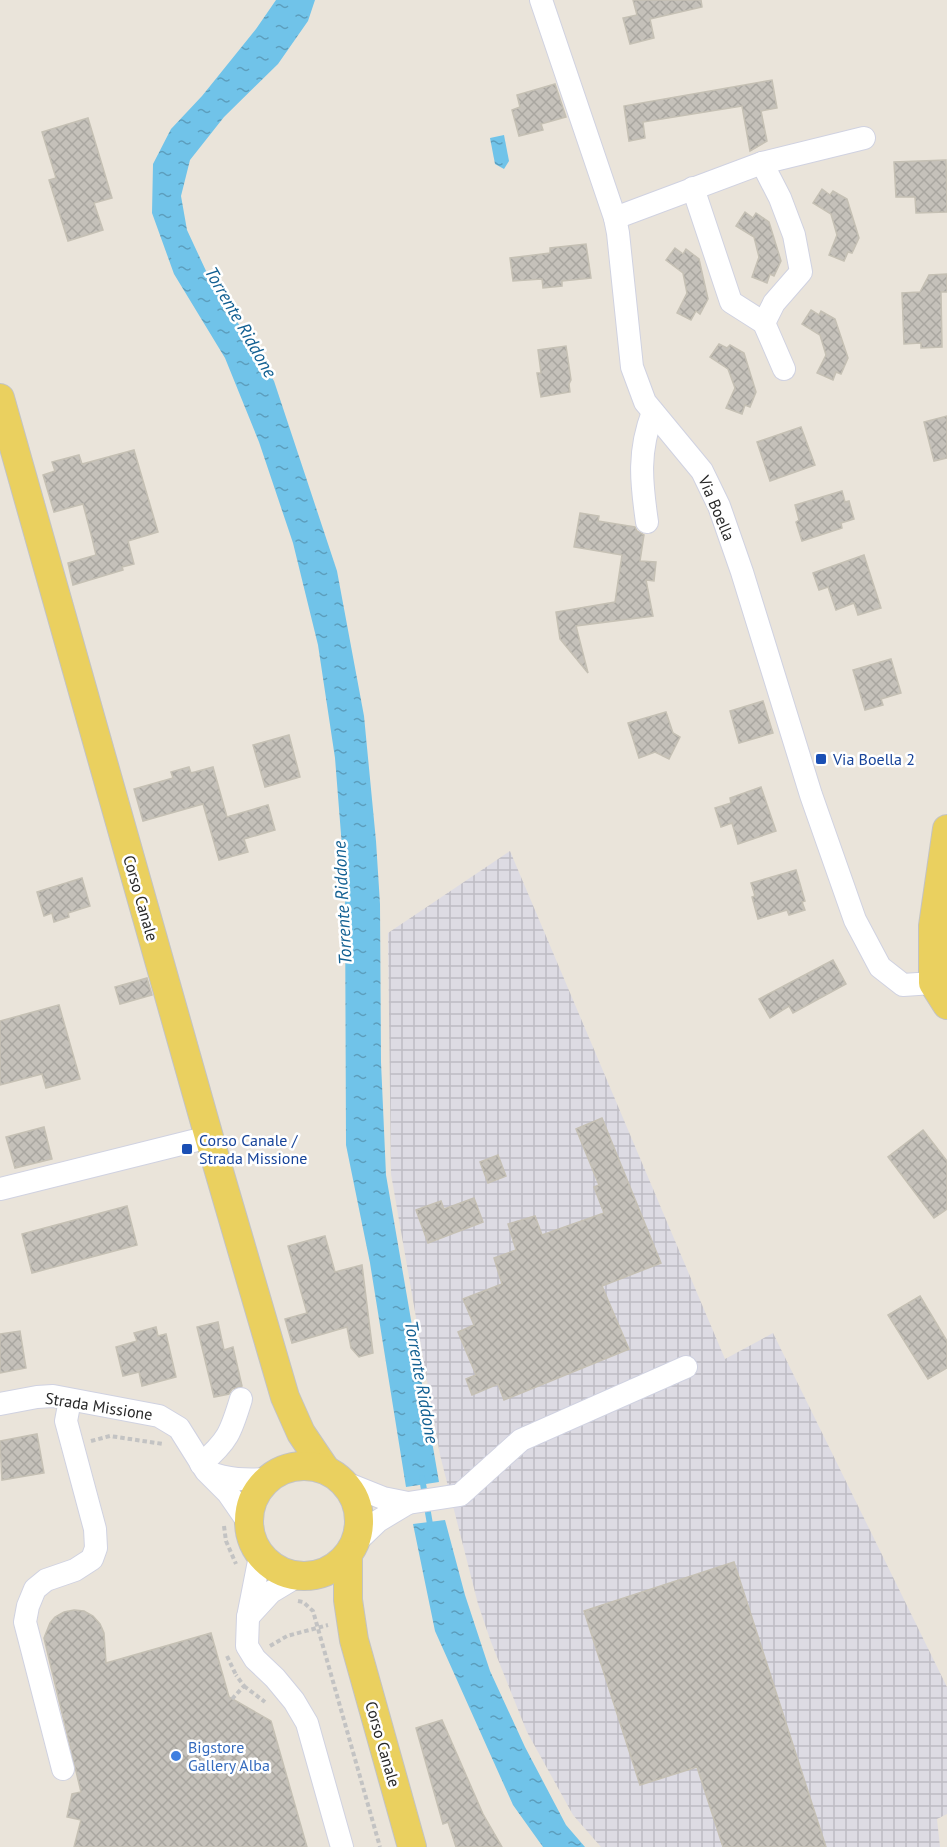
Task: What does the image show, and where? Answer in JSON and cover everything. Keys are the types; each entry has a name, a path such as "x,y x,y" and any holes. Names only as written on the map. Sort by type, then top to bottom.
{"main road":[{"name":"Corso Canale","path":"0,398 208,1137 285,1397 301,1433 334,1476 353,1495 358,1510 359,1527 352,1549 348,1600 354,1640 412,1847"},
{"path":"940,994 933,926 947,829"},
{"name":"Corso Canale","path":"235,1521 250,1506 257,1491 274,1475 286,1444 285,1397"},
{"path":"274,1475 294,1467 310,1466 334,1476"},
{"path":"235,1521 249,1534 249,1561"},
{"path":"299,1585 337,1566 352,1549"},
{"name":"Corso Canale","path":"249,1561 279,1571 299,1585 325,1591 354,1640"}],"street":[{"name":"Via Boella","path":"541,0 615,218 632,367 645,402 702,471 719,506 812,795 855,920 880,967 903,985 940,994"},
{"path":"615,218 762,163 864,138"},
{"path":"762,163 780,198 794,235 801,272 774,303 764,323"},
{"path":"693,188 731,302 764,323 784,369"},
{"path":"647,522 641,487 641,457 646,430 653,412"},
{"path":"0,1189 208,1137"},
{"path":"352,1549 378,1521 408,1503 460,1495 521,1440 686,1367"},
{"name":"Strada Missione","path":"0,1404 53,1396 159,1416 179,1428 204,1468 228,1493 235,1521"},
{"path":"241,1399 233,1425 222,1447 204,1468 219,1477 241,1481 274,1475"},
{"path":"63,1769 25,1622 35,1589 46,1580 75,1570 92,1558 96,1548 95,1529 66,1421 70,1400"},
{"path":"334,1476 383,1497 408,1503"},
{"path":"249,1561 247,1646 255,1659 294,1701 307,1723 342,1847"},
{"path":"248,1617 271,1592 299,1585"}],"path":[{"path":"73,1445 110,1436 168,1445"},
{"path":"235,1521 226,1541 233,1560 249,1561"},
{"path":"299,1585 303,1602 313,1611 380,1847"},
{"path":"266,1649 287,1636 331,1624"},
{"path":"226,1650 229,1664 244,1686 273,1706"},
{"path":"236,1676 241,1671"},
{"path":"232,1699 244,1686"}],"shaded area":[{"path":"510,851 725,1359 773,1333 947,1687 947,1814 937,1819 940,1847 601,1847 573,1815 527,1732 478,1604 440,1455 391,1174 388,933"}],"water":[{"path":"276,0 315,0 308,21 278,64 224,117 190,160 181,196 187,230 207,273 274,381 337,571 364,716 380,904 381,1062 386,1175 439,1482 406,1487 370,1263 346,1145 345,885 335,758 318,645 293,543 259,442 225,358 174,274 152,213 153,164 171,129 202,96 256,29"},
{"path":"504,135 509,161 504,169 495,164 490,138"},
{"path":"445,1520 465,1595 490,1671 525,1747 566,1825 585,1847 543,1847 513,1805 435,1631 413,1524"}],"building":[{"path":"633,0 701,0 702,7 650,19 654,38 630,44 623,18 637,15"},
{"path":"772,80 777,108 761,111 767,141 750,151 742,106 643,122 645,138 629,141 624,106"},
{"path":"555,84 566,117 541,124 543,130 519,136 512,110 520,107 517,95"},
{"path":"88,118 112,198 94,203 103,230 68,241 49,180 56,178 42,132"},
{"path":"946,160 947,212 916,213 915,197 896,197 894,162"},
{"path":"822,189 830,195 833,191 847,199 859,238 852,253 848,252 844,261 829,255 837,235 831,214 813,203"},
{"path":"745,212 753,218 756,213 769,222 781,261 774,276 770,274 767,283 752,277 759,257 754,237 736,226"},
{"path":"586,244 591,278 562,281 562,286 543,288 542,279 513,281 510,258 550,253 550,248"},
{"path":"675,248 683,254 686,249 699,259 708,299 700,314 696,311 691,320 677,313 687,293 683,273 666,260"},
{"path":"947,274 947,292 941,292 942,347 921,348 921,343 904,344 902,293 920,292 929,275"},
{"path":"811,310 819,315 821,311 835,319 848,358 841,374 836,372 833,380 817,373 826,355 820,335 802,324"},
{"path":"719,344 727,348 730,345 744,353 756,392 750,407 745,405 742,414 726,408 735,388 728,369 710,357"},
{"path":"566,346 571,380 570,392 541,397 537,373 541,373 538,350"},
{"path":"947,416 947,458 934,461 924,422"},
{"path":"801,427 815,465 770,481 757,442"},
{"path":"134,450 158,532 128,541 134,564 122,567 123,570 73,585 68,563 96,555 83,504 54,512 43,475 55,471 52,462 79,455 82,464"},
{"path":"842,491 845,502 849,501 854,519 841,523 842,528 802,541 796,522 799,520 795,505"},
{"path":"580,513 599,516 598,521 635,527 644,535 640,561 656,562 654,581 646,580 653,616 576,626 588,673 560,639 556,612 615,602 622,555 574,547"},
{"path":"864,555 881,608 858,615 854,603 836,610 828,587 819,590 813,573"},
{"path":"891,659 901,693 881,699 883,705 865,710 853,670"},
{"path":"763,701 773,733 739,743 730,711"},
{"path":"666,712 673,733 680,737 669,759 655,752 639,758 628,723"},
{"path":"289,735 300,777 265,787 253,745"},
{"path":"189,767 191,773 213,767 227,817 268,805 275,830 244,839 248,852 219,860 203,804 143,821 134,789 173,778 171,772"},
{"path":"761,787 776,831 738,844 732,823 721,827 715,808 731,803 730,798"},
{"path":"796,870 805,901 802,902 805,910 789,915 787,910 758,919 751,883"},
{"path":"82,878 90,906 68,913 69,917 54,922 52,913 44,916 37,892"},
{"path":"833,960 846,984 793,1013 789,1006 770,1018 759,999"},
{"path":"147,978 152,995 120,1004 115,987"},
{"path":"59,1005 80,1079 46,1088 42,1074 0,1085 0,1021"},
{"path":"602,1118 661,1263 602,1286 629,1349 504,1400 498,1384 472,1395 466,1379 476,1375 458,1332 474,1325 463,1299 502,1284 494,1258 516,1250 508,1224 535,1216 542,1235 604,1213 594,1187 599,1185 576,1129"},
{"path":"44,1127 52,1159 15,1168 6,1137"},
{"path":"923,1130 947,1161 947,1209 934,1218 888,1157"},
{"path":"498,1155 506,1176 488,1183 480,1162"},
{"path":"474,1198 483,1222 428,1243 416,1210 441,1201 444,1209"},
{"path":"127,1206 137,1245 32,1273 22,1234"},
{"path":"325,1236 335,1272 362,1265 373,1353 359,1357 351,1348 347,1327 292,1343 285,1319 307,1313 288,1246"},
{"path":"920,1296 947,1341 947,1368 928,1379 888,1315"},
{"path":"218,1322 224,1350 233,1347 242,1386 232,1389 229,1394 214,1397 197,1327"},
{"path":"156,1327 158,1336 166,1334 176,1377 142,1386 139,1372 123,1376 116,1347 137,1341 134,1333"},
{"path":"20,1331 26,1368 0,1373 0,1334"},
{"path":"37,1434 44,1473 2,1480 0,1441"},
{"path":"734,1562 826,1847 723,1847 697,1767 640,1785 584,1611"},
{"name":"Bigstore Gallery Alba","path":"74,1610 84,1611 100,1624 104,1633 106,1663 211,1633 229,1697 271,1721 307,1847 74,1847 81,1820 67,1817 72,1794 81,1792 44,1638 55,1617"},
{"path":"442,1720 483,1814 502,1847 456,1847 448,1822 443,1824 416,1728"}],"waterway":[{"name":"Torrente Riddone","path":"422,1478 431,1530"}],"place":[{"name":"Via Boella 2","path":"821,759"},
{"name":"Corso Canale / Strada Missione","path":"187,1149"},
{"name":"Bigstore Gallery Alba","path":"176,1756"}]}
